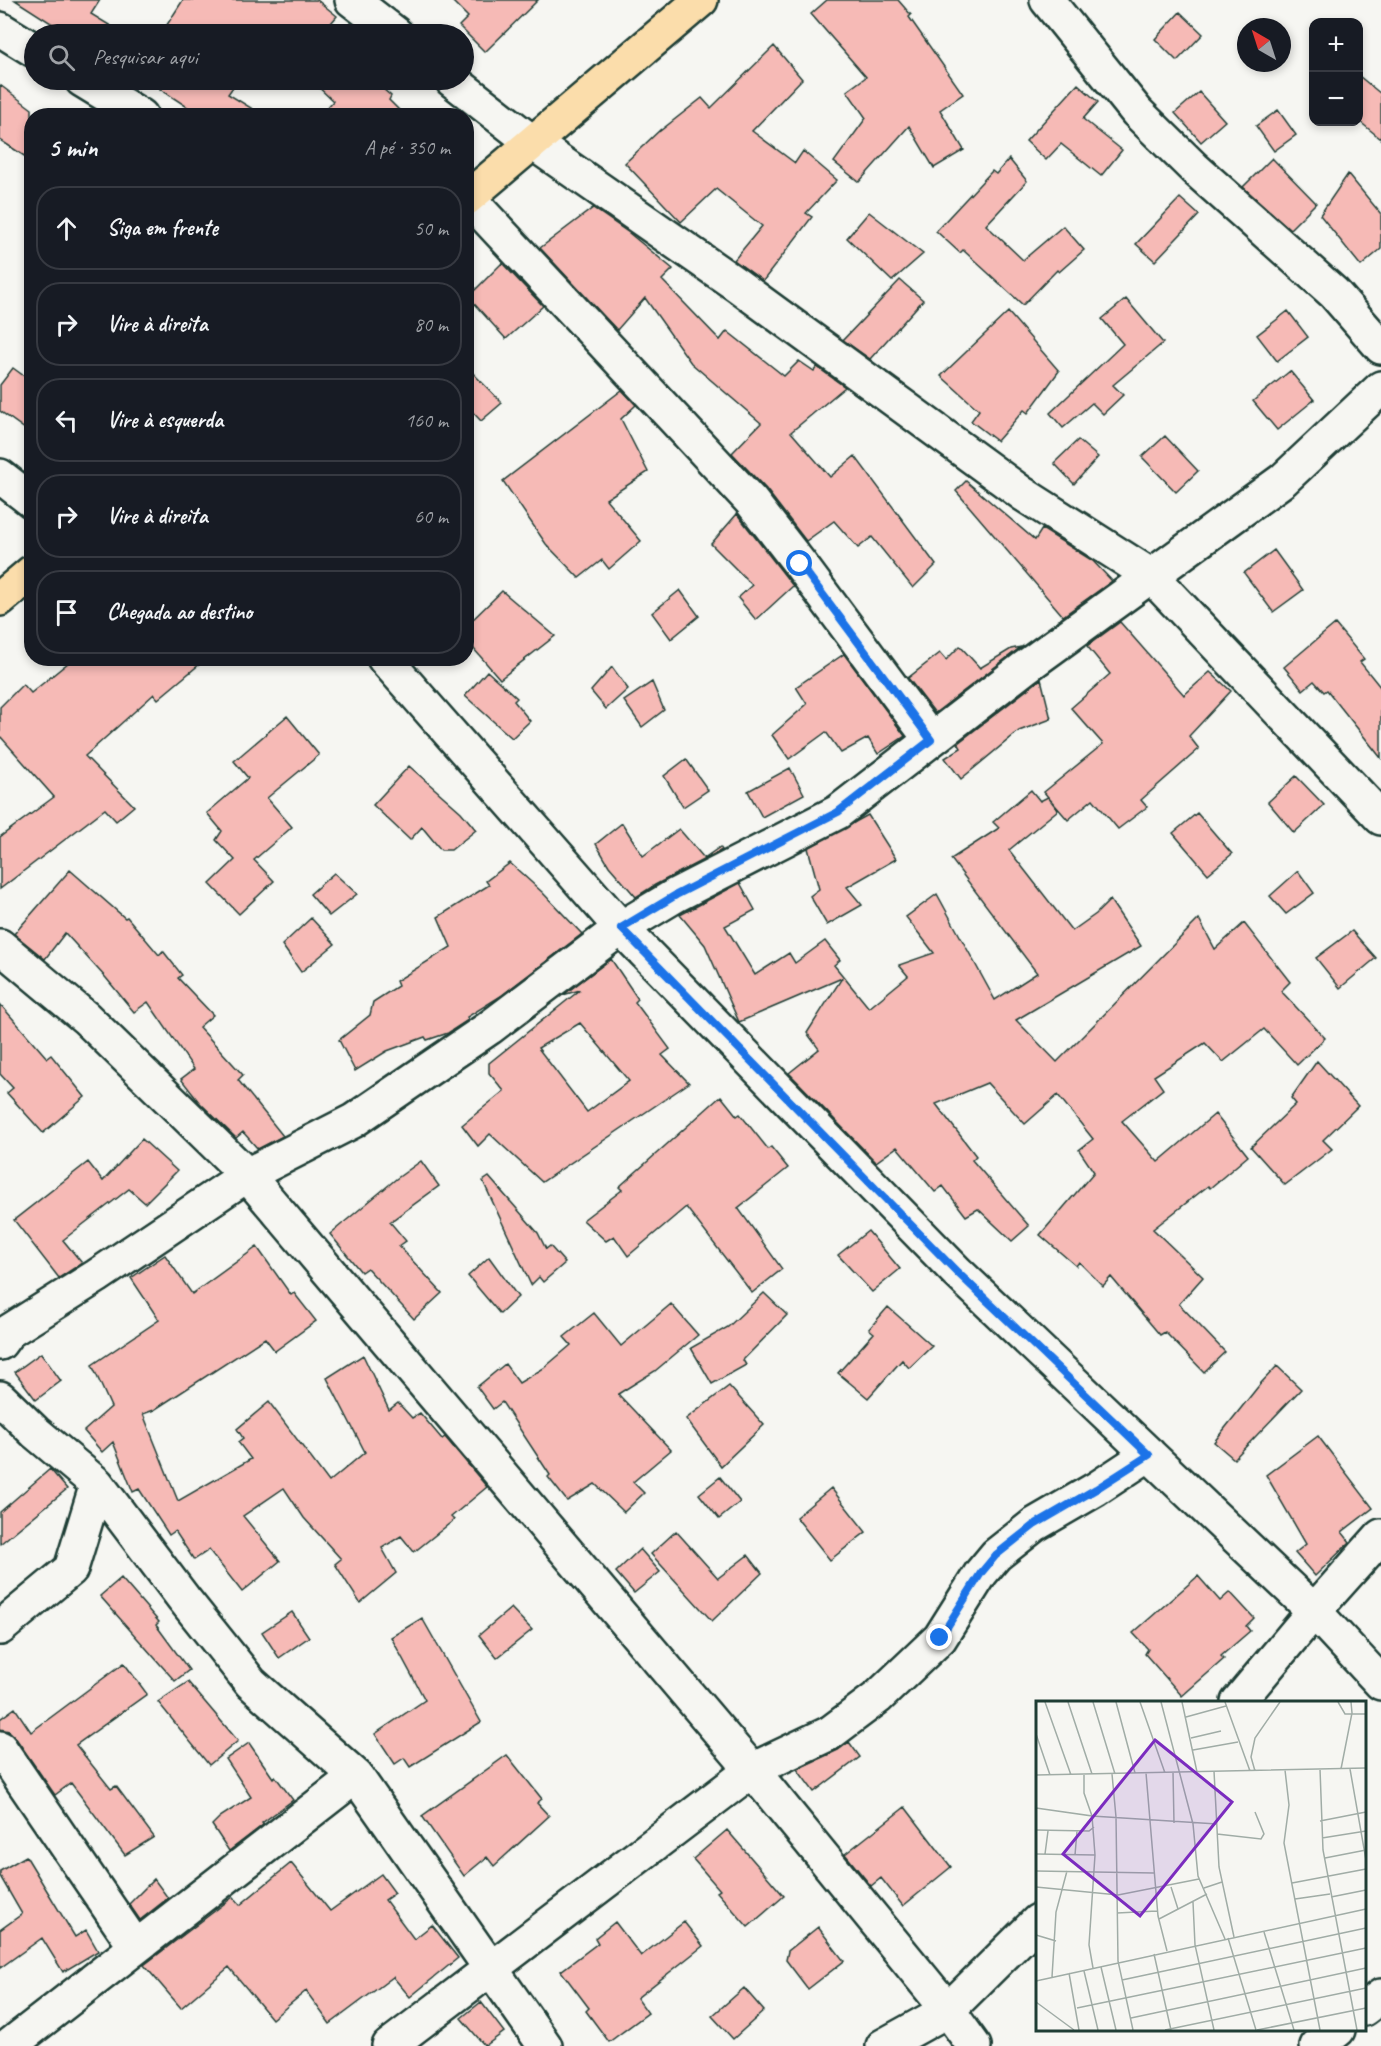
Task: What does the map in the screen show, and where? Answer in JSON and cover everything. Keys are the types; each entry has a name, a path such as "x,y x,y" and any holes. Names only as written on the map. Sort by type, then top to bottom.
{"main road":[{"path":"474,193 700,0"},
{"path":"0,599 24,579"}],"street":[{"path":"352,0 383,24"},
{"path":"1047,0 1137,112 1194,168 1334,293 1381,347"},
{"path":"0,29 24,44"},
{"path":"98,90 128,108"},
{"path":"465,90 533,143 737,285 1023,494 1150,575 1381,818"},
{"path":"474,206 750,501 800,564 931,740"},
{"path":"0,1343 8,1332 97,1276 247,1175 354,1121 489,1028 621,928 676,895 838,812 1024,668 1283,480 1381,388"},
{"path":"0,476 24,495"},
{"path":"391,666 621,928 957,1272 1314,1611 1381,1683"},
{"path":"0,946 86,1018 247,1175 752,1770 948,2010 974,2046"},
{"path":"0,1398 35,1432 97,1484 183,1599 251,1683 356,1776 544,2046"},
{"path":"389,2046 752,1770 831,1733 878,1697 940,1638 981,1573 996,1555 1034,1525 1149,1455"},
{"path":"0,1628 71,1569 97,1484"},
{"path":"1239,1701 1314,1611 1381,1536"},
{"path":"0,1748 135,1946"},
{"path":"9,2046 356,1776"},
{"path":"882,2046 948,2010 1036,1923"},
{"path":"1366,2008 1381,1996"},
{"path":"1317,2046 1337,2031"}],"building":[{"path":"15,0 100,0 91,14 108,24 52,24"},
{"path":"183,0 317,0 337,16 330,24 167,24"},
{"path":"451,0 538,0 485,52 474,41 474,24 461,24 468,17"},
{"path":"827,0 898,0 911,15 909,17 963,94 940,110 964,150 934,168 909,126 859,182 834,162 866,118 847,91 866,77 811,14"},
{"path":"1180,12 1203,34 1177,61 1155,39"},
{"path":"774,46 802,79 752,131 795,163 803,151 837,180 806,213 812,217 763,281 734,260 762,226 716,189 681,222 625,163 660,130 702,98 711,108"},
{"path":"1363,79 1381,94 1381,139 1363,124"},
{"path":"1078,84 1098,102 1083,119 1122,150 1101,176 1061,144 1046,160 1026,141"},
{"path":"0,85 31,108 24,108 24,156 0,140"},
{"path":"162,90 231,90 228,94 251,108 189,108"},
{"path":"321,90 384,90 391,96 389,100 397,108 327,108 333,101"},
{"path":"1199,92 1225,121 1201,142 1175,113"},
{"path":"1278,110 1296,135 1274,151 1256,126"},
{"path":"1272,158 1316,203 1290,229 1243,187"},
{"path":"1009,159 1027,181 986,225 1023,260 1063,226 1084,250 1059,272 1057,270 1023,305 963,250 960,253 936,231 992,171 996,174"},
{"path":"1348,174 1381,214 1381,249 1361,266 1320,215"},
{"path":"1180,198 1199,215 1155,261 1136,244"},
{"path":"593,208 629,233 673,269 662,280 720,340 727,331 784,376 799,361 814,371 817,367 845,387 791,432 830,477 855,456 936,565 913,588 872,537 858,548 834,521 806,541 766,489 732,453 761,423 691,363 645,298 617,330 540,248"},
{"path":"869,212 923,254 892,281 847,238"},
{"path":"502,263 543,306 506,339 474,304 474,291"},
{"path":"900,280 923,300 870,359 843,340"},
{"path":"1126,299 1163,343 1113,385 1123,395 1103,414 1092,403 1063,428 1050,413 1123,344 1102,319"},
{"path":"1288,311 1308,337 1277,361 1257,335"},
{"path":"1008,312 1059,371 1028,413 1024,410 997,441 971,421 979,410 941,376"},
{"path":"13,368 24,376 24,428 0,411 0,385"},
{"path":"1290,371 1314,400 1277,430 1253,401"},
{"path":"474,374 502,403 481,421 474,414"},
{"path":"622,390 636,405 621,419 648,472 606,499 641,541 609,569 602,560 579,578 546,544 503,481"},
{"path":"1165,436 1198,471 1176,492 1142,457"},
{"path":"1078,440 1098,457 1074,484 1054,463"},
{"path":"966,481 1035,540 1042,529 1093,561 1112,581 1063,616 956,491"},
{"path":"737,514 793,586 756,620 738,598 752,585 711,544"},
{"path":"1274,550 1303,590 1273,612 1244,573"},
{"path":"680,590 699,616 671,639 652,613"},
{"path":"502,591 555,636 500,679 474,649 474,618"},
{"path":"1120,622 1184,695 1210,672 1231,691 1189,736 1199,749 1141,800 1147,807 1118,829 1093,799 1068,820 1044,792 1103,744 1071,708 1110,674 1087,646"},
{"path":"1335,624 1364,659 1360,662 1381,688 1381,758 1327,690 1324,692 1314,681 1303,690 1284,667"},
{"path":"960,646 980,668 1011,649 1021,647 935,713 908,678 940,653 946,660"},
{"path":"844,654 905,736 878,754 868,738 841,753 826,732 789,759 772,735 807,704 796,687"},
{"path":"64,666 197,666 158,699 154,694 85,756 134,806 116,821 105,809 0,889 0,837 54,797 0,736 0,707 23,684 31,693"},
{"path":"612,667 628,689 606,709 591,691"},
{"path":"487,671 517,698 514,701 530,721 512,738 465,696"},
{"path":"1041,679 1051,719 1019,731 961,779 945,758 961,748 958,743"},
{"path":"652,682 664,710 642,727 624,701"},
{"path":"287,716 319,755 267,798 292,827 254,860 274,881 239,914 210,884 235,860 216,840 222,831 207,813 248,778 234,761"},
{"path":"686,759 708,790 683,807 664,776"},
{"path":"409,766 461,812 476,830 451,850 441,850 422,827 410,840 373,805"},
{"path":"790,768 804,794 762,817 748,791"},
{"path":"1296,776 1324,805 1294,833 1268,802"},
{"path":"1031,790 1040,801 1048,797 1058,810 1009,850 1072,931 1096,914 1110,900 1141,946 1016,1020 1057,1062 1199,919 1215,949 1244,923 1290,982 1281,991 1325,1038 1297,1065 1264,1029 1223,1062 1205,1043 1154,1076 1163,1089 1122,1121 1158,1162 1215,1114 1248,1156 1210,1188 1208,1186 1153,1229 1203,1277 1179,1304 1225,1352 1204,1372 1165,1332 1160,1335 1111,1277 1103,1286 1079,1262 1076,1266 1040,1235 1094,1172 1079,1150 1093,1139 1058,1095 1025,1124 987,1083 936,1104 976,1156 972,1160 1029,1226 1012,1241 978,1209 966,1216 943,1186 935,1192 897,1147 876,1162 789,1073 819,1049 807,1033 842,978 739,1022 705,945 680,915 740,883 755,910 725,926 755,975 789,953 795,963 825,941 840,960 834,965 869,1008 908,976 899,965 934,953 906,917 937,894 995,1000 1037,973 951,859 999,828 993,822"},
{"path":"1197,813 1232,854 1208,874 1173,833"},
{"path":"868,815 896,859 847,887 862,905 827,925 810,896 819,889 808,848"},
{"path":"622,823 643,856 679,829 704,858 720,847 722,850 636,897 609,866 596,844"},
{"path":"510,863 542,892 582,934 448,1033 427,1040 425,1037 387,1051 355,1071 339,1040 370,1015 373,1002 398,986 396,981 451,947 438,917 489,885 486,881"},
{"path":"70,870 125,918 127,917 159,955 163,951 182,975 178,978 213,1015 199,1027 243,1075 238,1080 283,1136 258,1149 243,1132 236,1138 199,1102 181,1079 194,1069 148,1002 134,1012 65,933 45,959 14,934"},
{"path":"1298,871 1314,893 1286,914 1270,896"},
{"path":"334,873 357,894 329,916 310,894"},
{"path":"311,918 335,944 301,972 282,945"},
{"path":"1352,931 1376,958 1340,988 1316,958"},
{"path":"611,959 638,999 635,1002 670,1049 662,1055 689,1083 542,1182 490,1134 478,1146 462,1125 504,1091 489,1073 489,1063 580,990 563,995","holes":["580,1023 629,1081 587,1112 538,1048"]},
{"path":"0,1004 47,1058 51,1055 85,1097 43,1133 7,1093 13,1088 0,1074"},
{"path":"1317,1061 1358,1106 1323,1140 1332,1149 1285,1185 1251,1147 1296,1104 1291,1098"},
{"path":"721,1096 737,1116 740,1114 768,1149 771,1147 788,1168 738,1208 782,1269 752,1293 686,1207 628,1256 614,1236 606,1241 583,1220 622,1190 619,1187"},
{"path":"142,1139 177,1171 145,1203 129,1189 63,1240 82,1263 59,1278 14,1220 88,1162 103,1181"},
{"path":"421,1161 439,1186 390,1222 406,1241 399,1246 442,1293 414,1319 367,1268 361,1272 330,1234"},
{"path":"489,1177 538,1233 546,1249 550,1246 565,1263 543,1282 539,1277 531,1285 483,1181"},
{"path":"868,1231 900,1269 872,1292 838,1255"},
{"path":"257,1247 291,1295 294,1293 316,1321 275,1351 265,1338 154,1410 143,1414 178,1501 251,1459 238,1442 243,1438 237,1429 269,1402 329,1482 365,1452 327,1378 363,1355 389,1410 398,1403 412,1418 420,1413 442,1439 445,1437 487,1487 451,1517 454,1520 414,1552 401,1536 382,1548 396,1573 360,1603 335,1564 341,1559 304,1518 284,1488 243,1516 280,1561 242,1592 209,1550 194,1560 175,1531 169,1535 139,1489 133,1492 113,1442 102,1452 84,1431 111,1407 92,1365 159,1320 131,1278 165,1255 192,1294"},
{"path":"489,1257 518,1297 500,1314 468,1276"},
{"path":"764,1293 787,1315 743,1360 746,1365 712,1384 691,1348 728,1327"},
{"path":"671,1304 698,1335 655,1371 618,1394 671,1450 633,1482 644,1493 624,1512 595,1484 567,1501 548,1477 550,1475 502,1402 493,1409 477,1387 505,1364 519,1383 544,1368 571,1345 564,1337 594,1313 621,1346"},
{"path":"888,1307 932,1346 909,1368 902,1360 868,1398 838,1373 874,1333 869,1329"},
{"path":"41,1353 61,1381 36,1400 15,1372"},
{"path":"1277,1366 1301,1389 1234,1459 1214,1442"},
{"path":"729,1386 764,1425 721,1466 686,1419"},
{"path":"1318,1436 1373,1508 1342,1532 1350,1542 1315,1576 1295,1553 1306,1544 1266,1475"},
{"path":"50,1469 67,1489 0,1544 0,1512"},
{"path":"720,1477 740,1502 719,1519 699,1494"},
{"path":"831,1488 866,1532 830,1560 796,1517"},
{"path":"676,1531 718,1578 748,1555 762,1573 712,1621 651,1554"},
{"path":"640,1549 660,1572 634,1593 616,1572"},
{"path":"1198,1576 1220,1601 1230,1592 1254,1618 1246,1626 1250,1631 1221,1656 1224,1659 1182,1696 1145,1654 1148,1649 1133,1633"},
{"path":"121,1578 159,1622 156,1625 189,1670 175,1681 100,1596"},
{"path":"511,1608 532,1630 497,1658 479,1635"},
{"path":"292,1612 309,1637 279,1658 262,1632"},
{"path":"422,1618 481,1722 410,1767 404,1758 395,1764 375,1734 425,1700 391,1637"},
{"path":"124,1663 147,1694 76,1745 111,1789 116,1786 154,1837 125,1855 71,1783 55,1795 15,1737 9,1731 0,1729 0,1719 15,1708 31,1732"},
{"path":"188,1682 238,1741 209,1765 158,1702"},
{"path":"849,1742 860,1757 814,1792 797,1769 838,1750"},
{"path":"249,1743 273,1778 275,1776 293,1800 229,1851 212,1825 220,1817 251,1797 226,1759"},
{"path":"507,1755 542,1799 537,1803 549,1816 494,1866 487,1857 464,1876 422,1816"},
{"path":"905,1807 951,1867 903,1906 881,1878 871,1886 845,1854"},
{"path":"727,1830 784,1896 748,1927 717,1892 720,1890 693,1859"},
{"path":"26,1856 75,1937 86,1930 98,1951 63,1972 42,1938 0,1968 0,1930 22,1914 0,1876 0,1871"},
{"path":"291,1863 330,1911 381,1874 395,1893 385,1900 414,1939 432,1925 458,1958 410,1997 393,1977 330,2024 306,1991 272,2019 229,1967 181,2008 144,1965 233,1897 240,1905"},
{"path":"154,1879 168,1898 140,1920 129,1904"},
{"path":"615,1922 641,1956 684,1922 703,1946 637,1998 648,2013 609,2042 586,2011 589,2008 561,1971 598,1943 595,1938"},
{"path":"818,1927 844,1961 808,1989 786,1960 788,1951"},
{"path":"744,1988 764,2011 733,2039 712,2016"},
{"path":"481,2002 504,2032 485,2046 461,2018"}],"route":[{"path":"800,564 931,740 838,812 676,895 621,928 957,1272 1149,1455 1034,1525 996,1555 981,1573 940,1638"}]}
